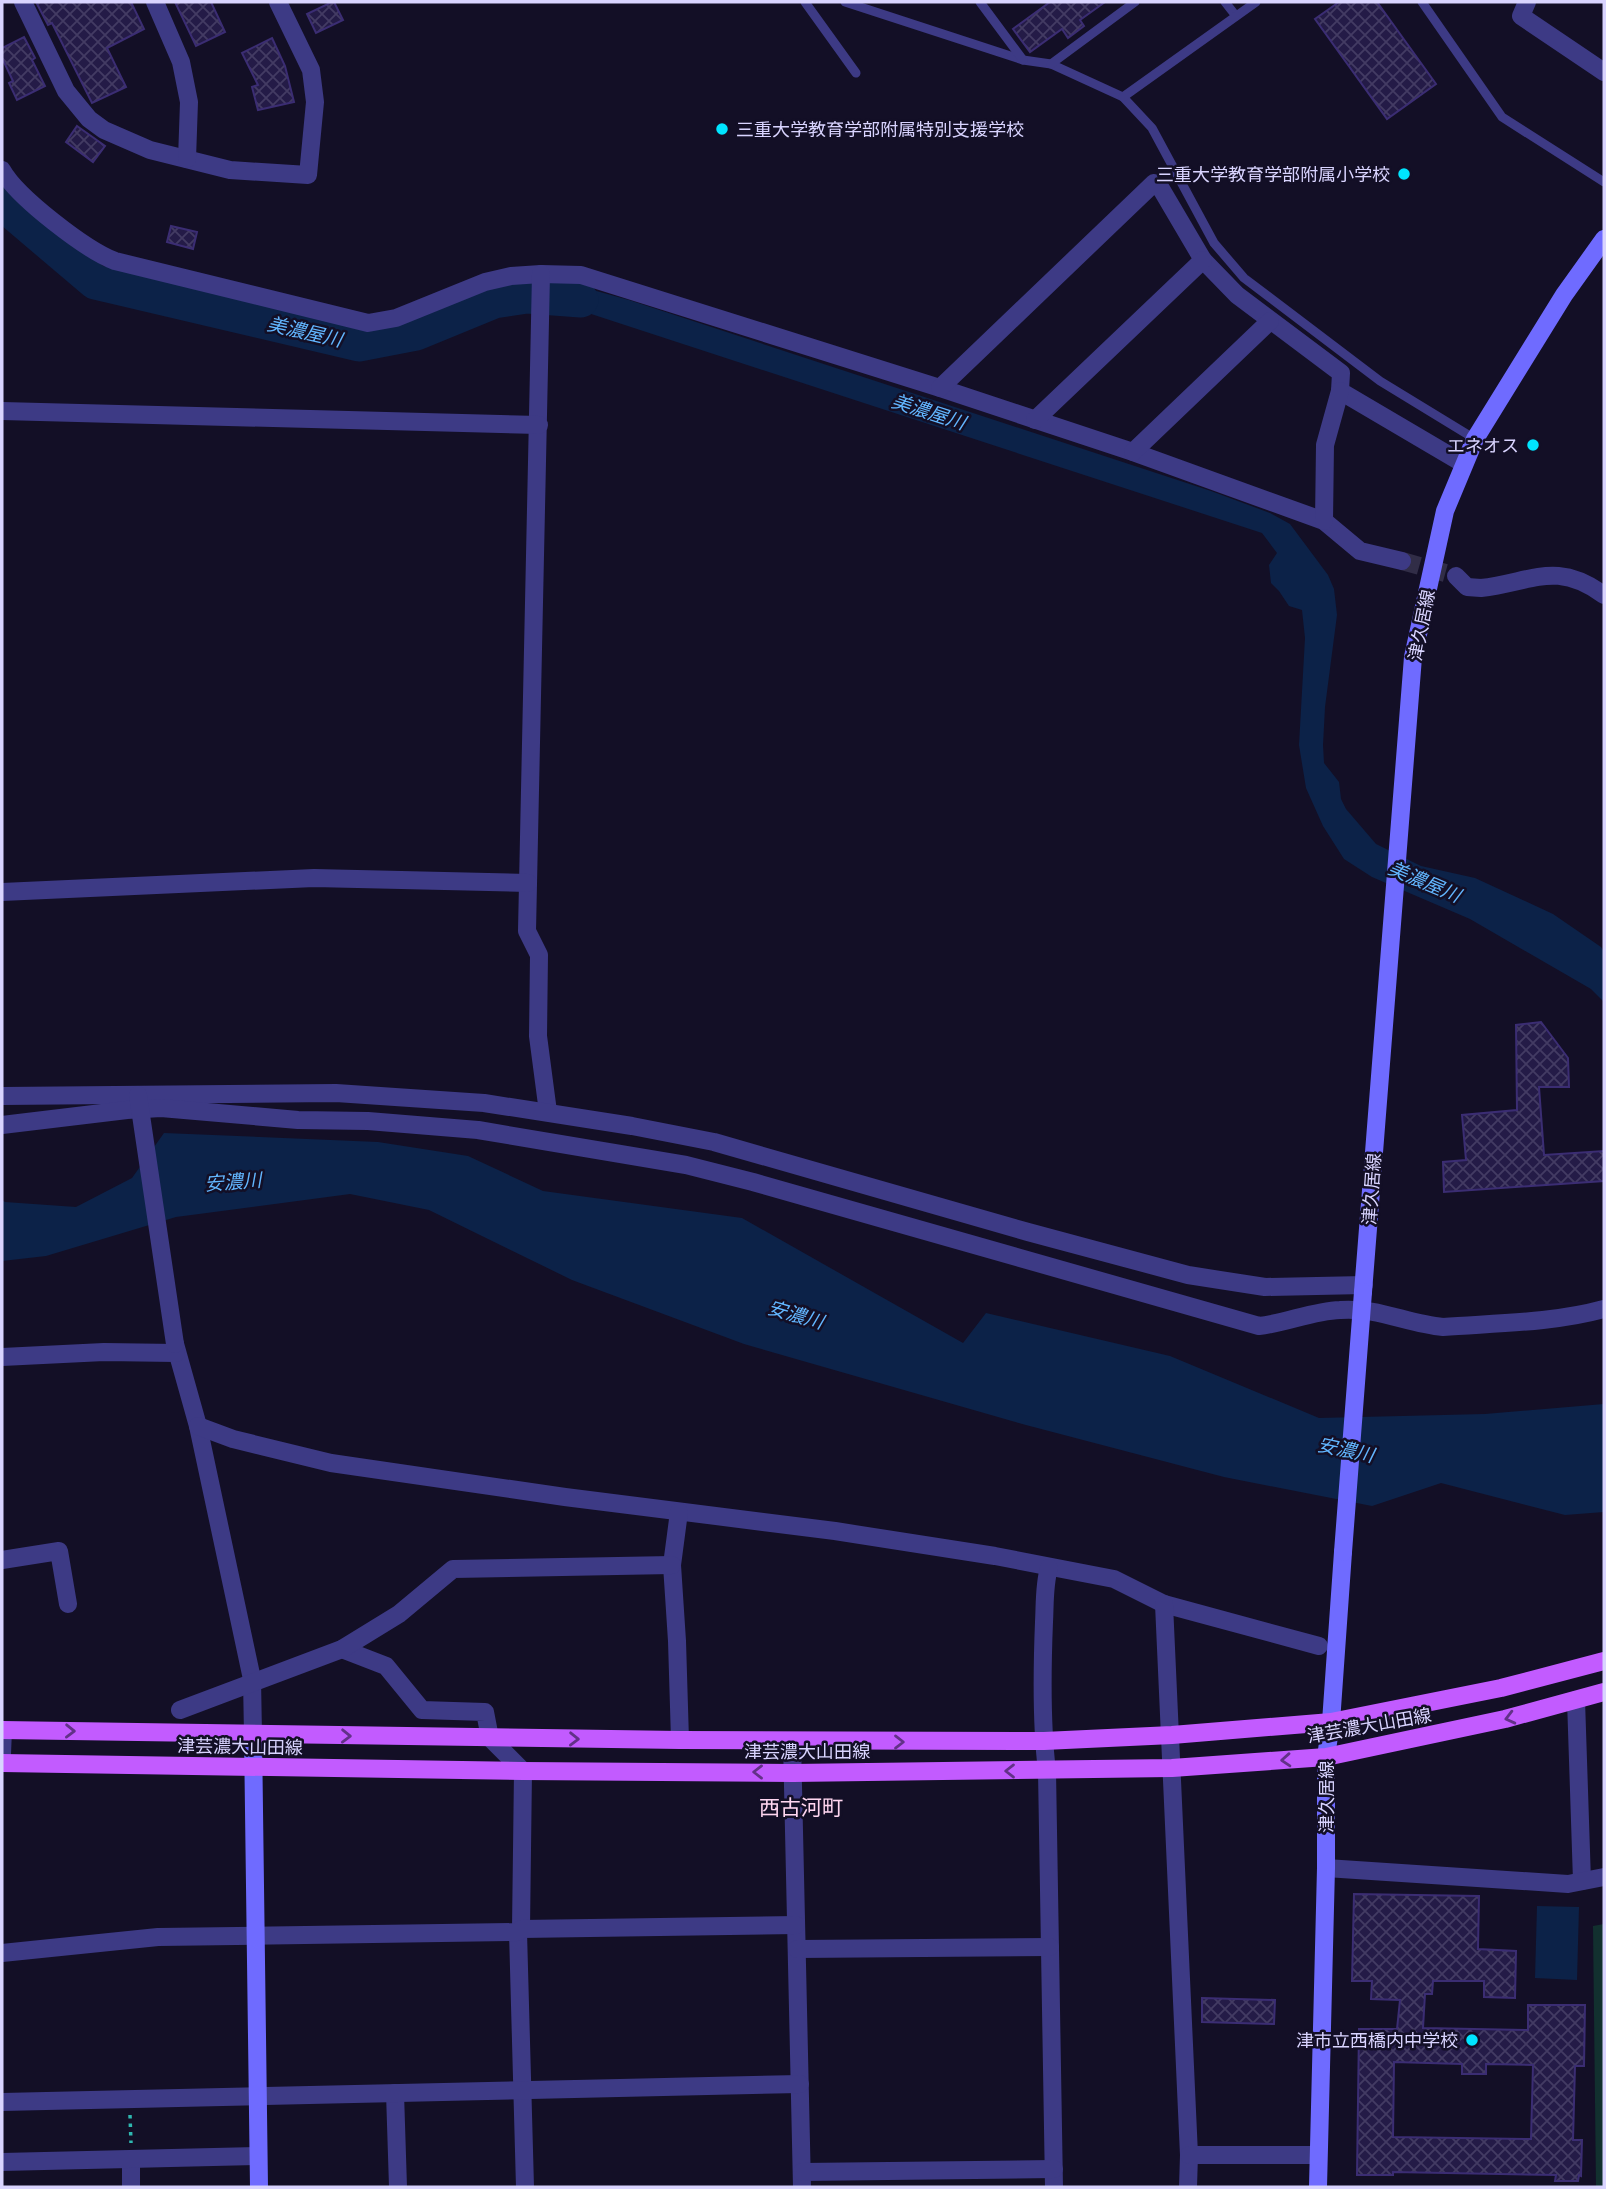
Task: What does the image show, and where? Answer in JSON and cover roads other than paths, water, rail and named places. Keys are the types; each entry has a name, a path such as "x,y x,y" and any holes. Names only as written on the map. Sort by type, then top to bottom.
{"main road":[{"name":"津久居線","path":"1318,2187 1326,1757 1331,1723 1413,657 1445,511 1475,439 1564,295 1604,239"},
{"name":"津芸濃大山田線","path":"3,1730 792,1742 1044,1741 1331,1723 1501,1688 1604,1661"},
{"name":"津芸濃大山田線","path":"2,1763 793,1773 1172,1768 1326,1757 1504,1719 1604,1692"},
{"path":"253,1735 259,2187"}],"street":[{"path":"23,2 66,91 89,119 112,134 149,150 230,170 308,175 314,103 311,70 278,2"},
{"path":"155,2 181,62 189,102 187,159"},
{"path":"1527,2 1521,16 1601,65"},
{"path":"2,170 32,204 97,254 115,261 368,323 396,318 485,282 511,276 581,275 1133,452 1324,521 1360,551 1402,561"},
{"path":"940,388 1154,183 1160,187 1203,260 1237,295 1341,373 1340,391 1325,445 1324,521"},
{"path":"1035,420 1203,260"},
{"path":"541,274 527,931 539,955 538,1036 548,1112"},
{"path":"1133,452 1270,321"},
{"path":"1340,391 1464,464"},
{"path":"2,411 539,425"},
{"path":"1456,576 1467,587 1480,588 1561,574 1579,580 1604,595"},
{"path":"2,892 314,878 528,883"},
{"path":"2,1096 336,1093 463,1101 548,1112 714,1142 1188,1275 1265,1287 1364,1289"},
{"path":"138,1094 176,1348 198,1426 252,1683 253,1735"},
{"path":"2,1125 161,1108 298,1120 368,1121 478,1130 686,1166 753,1182 1259,1326 1341,1309 1384,1313 1443,1327 1587,1314 1604,1309"},
{"path":"2,1357 176,1348"},
{"path":"198,1426 233,1439 331,1463 835,1531 995,1556 1114,1580 1164,1604 1319,1646"},
{"path":"679,1512 672,1565 680,1740"},
{"path":"2,1560 59,1551 68,1604"},
{"path":"180,1710 342,1650 399,1614 453,1569 672,1565"},
{"path":"792,1742 802,2179 1054,2178 1043,1642 1046,1578 1049,1568"},
{"path":"1164,1604 1189,2155 1188,2187"},
{"path":"342,1650 386,1666 422,1710 485,1712 490,1738 523,1771 519,1930 525,2187"},
{"path":"1576,1700 1582,1881"},
{"path":"2,1754 3,1730"},
{"path":"1326,1868 1568,1884 1604,1877"},
{"path":"2,1953 158,1937 796,1925"},
{"path":"797,1949 1050,1947"},
{"path":"2,2102 800,2084"},
{"path":"396,2093 398,2187"},
{"path":"1189,2155 1318,2155"},
{"path":"2,2162 258,2156"},
{"path":"131,2159 131,2187"}],"lane":[{"path":"805,2 856,73"},
{"path":"845,2 1023,60 1051,64 1123,97 1153,128 1214,243 1244,278 1380,381 1475,439"},
{"path":"980,2 1023,60"},
{"path":"1051,64 1135,2"},
{"path":"1225,2 1236,16"},
{"path":"1123,97 1255,2"},
{"path":"1422,2 1502,117 1604,182"}],"water":[{"path":"550,284 582,287 629,300 1211,491 1270,513 1290,524 1328,575 1334,589 1337,615 1323,745 1324,763 1339,782 1341,799 1346,809 1376,844 1421,866 1475,878 1553,914 1601,947 1604,952 1604,1002 1591,989 1470,919 1372,877 1344,859 1323,826 1306,788 1299,745 1305,638 1302,610 1289,606 1271,583 1269,565 1277,553 1262,533 582,311 548,308"},
{"name":"安濃川","path":"164,1133 378,1142 468,1156 543,1191 742,1218 963,1343 986,1313 1170,1356 1319,1418 1485,1414 1604,1404 1604,1512 1565,1515 1441,1483 1372,1506 1224,1477 1026,1425 744,1344 572,1280 429,1210 350,1194 176,1217 46,1256 2,1261 2,1200 76,1207 132,1178"},
{"path":"1537,1906 1579,1907 1577,1980 1535,1978"}],"waterway":[{"name":"美濃屋川","path":"2,203 95,282 359,344 416,333 494,301 527,296 581,300"}],"tunnel":[{"path":"1402,561 1456,576"}],"place":[{"name":"三重大学教育学部附属特別支援学校","path":"722,129"},
{"name":"三重大学教育学部附属小学校","path":"1404,174"},
{"name":"エネオス","path":"1533,445"},
{"name":"津市立西橋内中学校","path":"1472,2040"}],"district":[{"name":"西古河町","path":"801,1806"}]}
